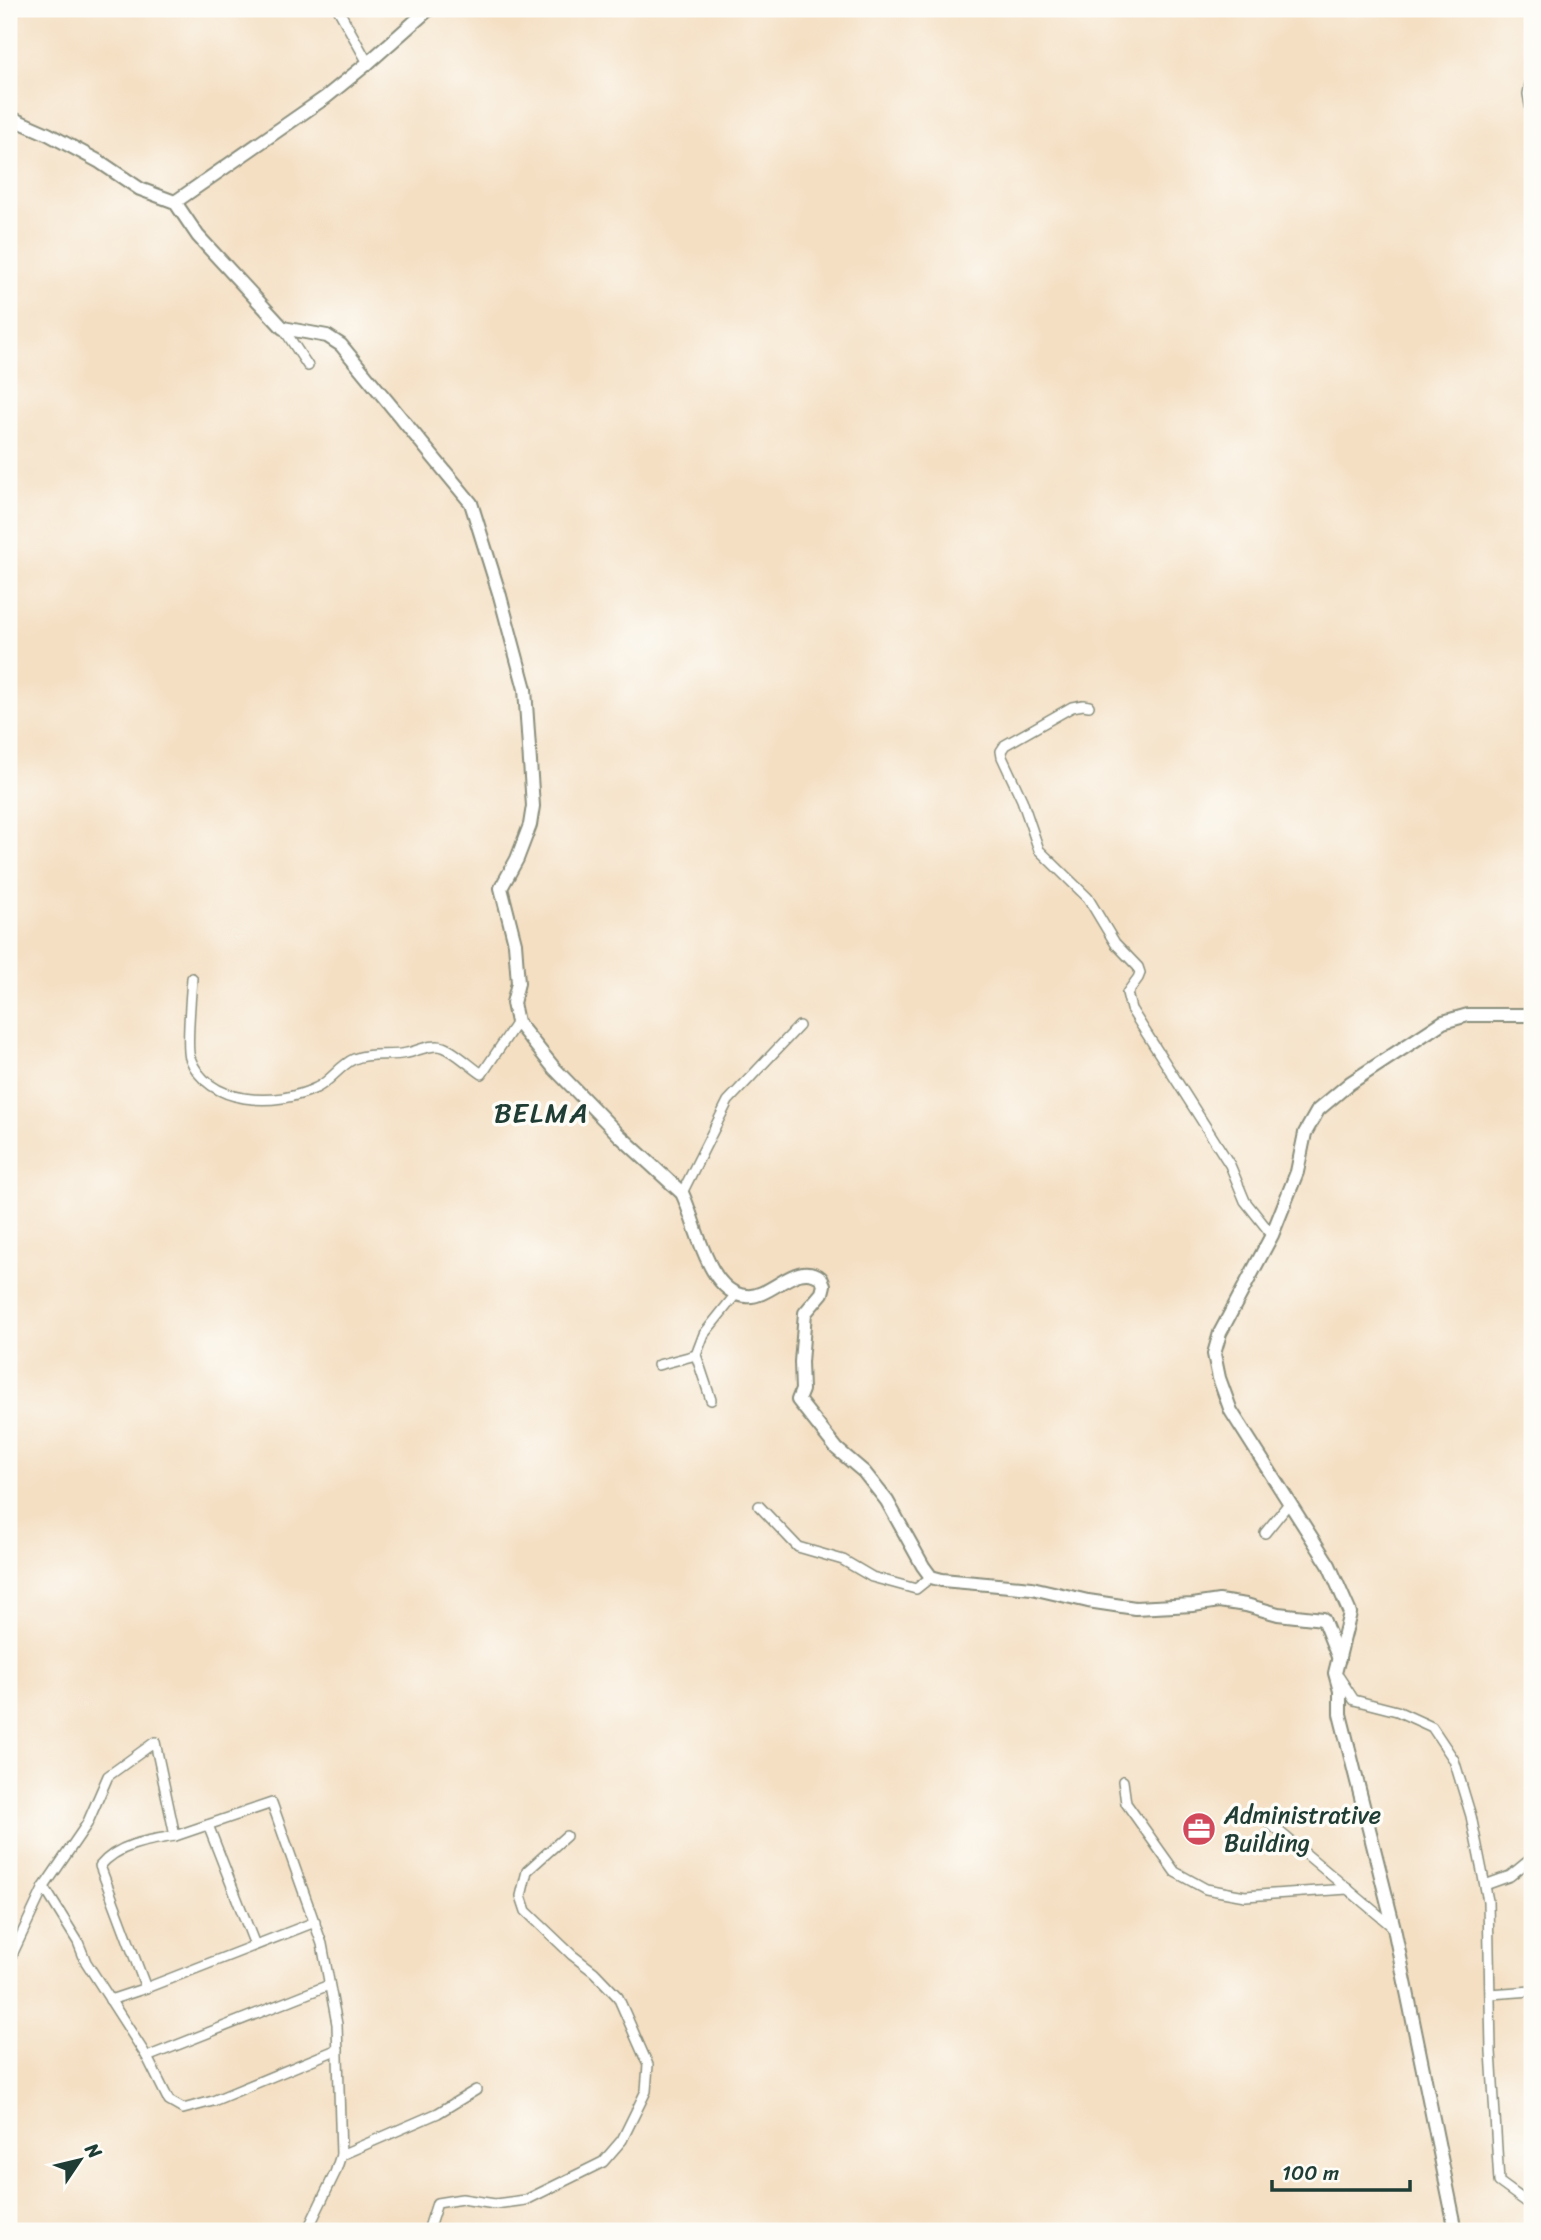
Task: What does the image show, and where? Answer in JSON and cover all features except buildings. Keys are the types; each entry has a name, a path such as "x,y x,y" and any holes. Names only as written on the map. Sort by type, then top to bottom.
{"street":[{"path":"338,9 368,63"},
{"path":"175,202 196,190 326,97 429,9"},
{"path":"1532,74 1528,94 1532,116"},
{"path":"9,117 100,162 140,189 175,202 198,236 284,328 308,366"},
{"path":"284,328 327,336 341,345 471,503 525,689 533,806 526,837 501,888 515,943 518,983 513,1003 517,1022 554,1068 619,1135 682,1194 689,1206 704,1255 724,1286 746,1297 756,1295 797,1274 810,1273 821,1279 824,1285 822,1293 805,1312 802,1390 798,1400 837,1449 864,1472 887,1501 923,1566 932,1577 942,1580 1032,1588 1135,1608 1219,1601 1278,1614 1323,1619 1339,1659"},
{"path":"1089,706 1072,707 1005,745 1001,751 1002,757 1024,804 1039,850 1088,898 1115,943 1138,967 1138,978 1127,992 1131,1009 1230,1165 1245,1201 1272,1235"},
{"path":"191,978 189,1056 202,1078 237,1098 255,1100 295,1095 317,1088 352,1060 367,1056 404,1054 433,1046 442,1046 482,1074 517,1022"},
{"path":"1456,2231 1394,1928 1340,1714 1340,1691 1335,1673 1350,1613 1329,1565 1231,1410 1219,1378 1214,1354 1220,1333 1272,1235 1297,1172 1305,1133 1318,1110 1350,1083 1443,1022 1468,1015 1527,1016 1532,1011"},
{"path":"682,1194 728,1101 799,1026"},
{"path":"711,1400 695,1355 704,1334 736,1294"},
{"path":"658,1365 695,1355"},
{"path":"1265,1533 1290,1502"},
{"path":"759,1506 798,1547 843,1560 872,1577 916,1589 932,1577"},
{"path":"1335,1673 1354,1700 1397,1711 1432,1727 1454,1760 1471,1816 1488,1901 1491,2051 1499,2182 1532,2206"},
{"path":"9,1961 44,1887 87,1824 108,1776 155,1742 175,1836"},
{"path":"1123,1782 1126,1803 1174,1872 1206,1889 1245,1896 1348,1889"},
{"path":"146,1988 100,1866 108,1855 143,1841 175,1836 272,1803 323,1944 337,2024 341,2155 307,2231"},
{"path":"1262,1817 1394,1928"},
{"path":"208,1825 255,1945"},
{"path":"428,2231 437,2203 462,2199 495,2204 526,2200 603,2162 622,2140 646,2091 649,2065 618,1997 526,1911 521,1896 527,1871 566,1836"},
{"path":"1485,1885 1510,1876 1532,1858"},
{"path":"44,1887 78,1942 86,1962 147,2057 169,2101 183,2109 213,2101 338,2049"},
{"path":"110,2000 315,1922"},
{"path":"147,2057 330,1985"},
{"path":"1490,1994 1532,1991"},
{"path":"341,2155 438,2113 476,2090"}],"place":[{"name":"Administrative Building","path":"1199,1829"}],"district":[{"name":"BELMA","path":"542,1112"}]}
